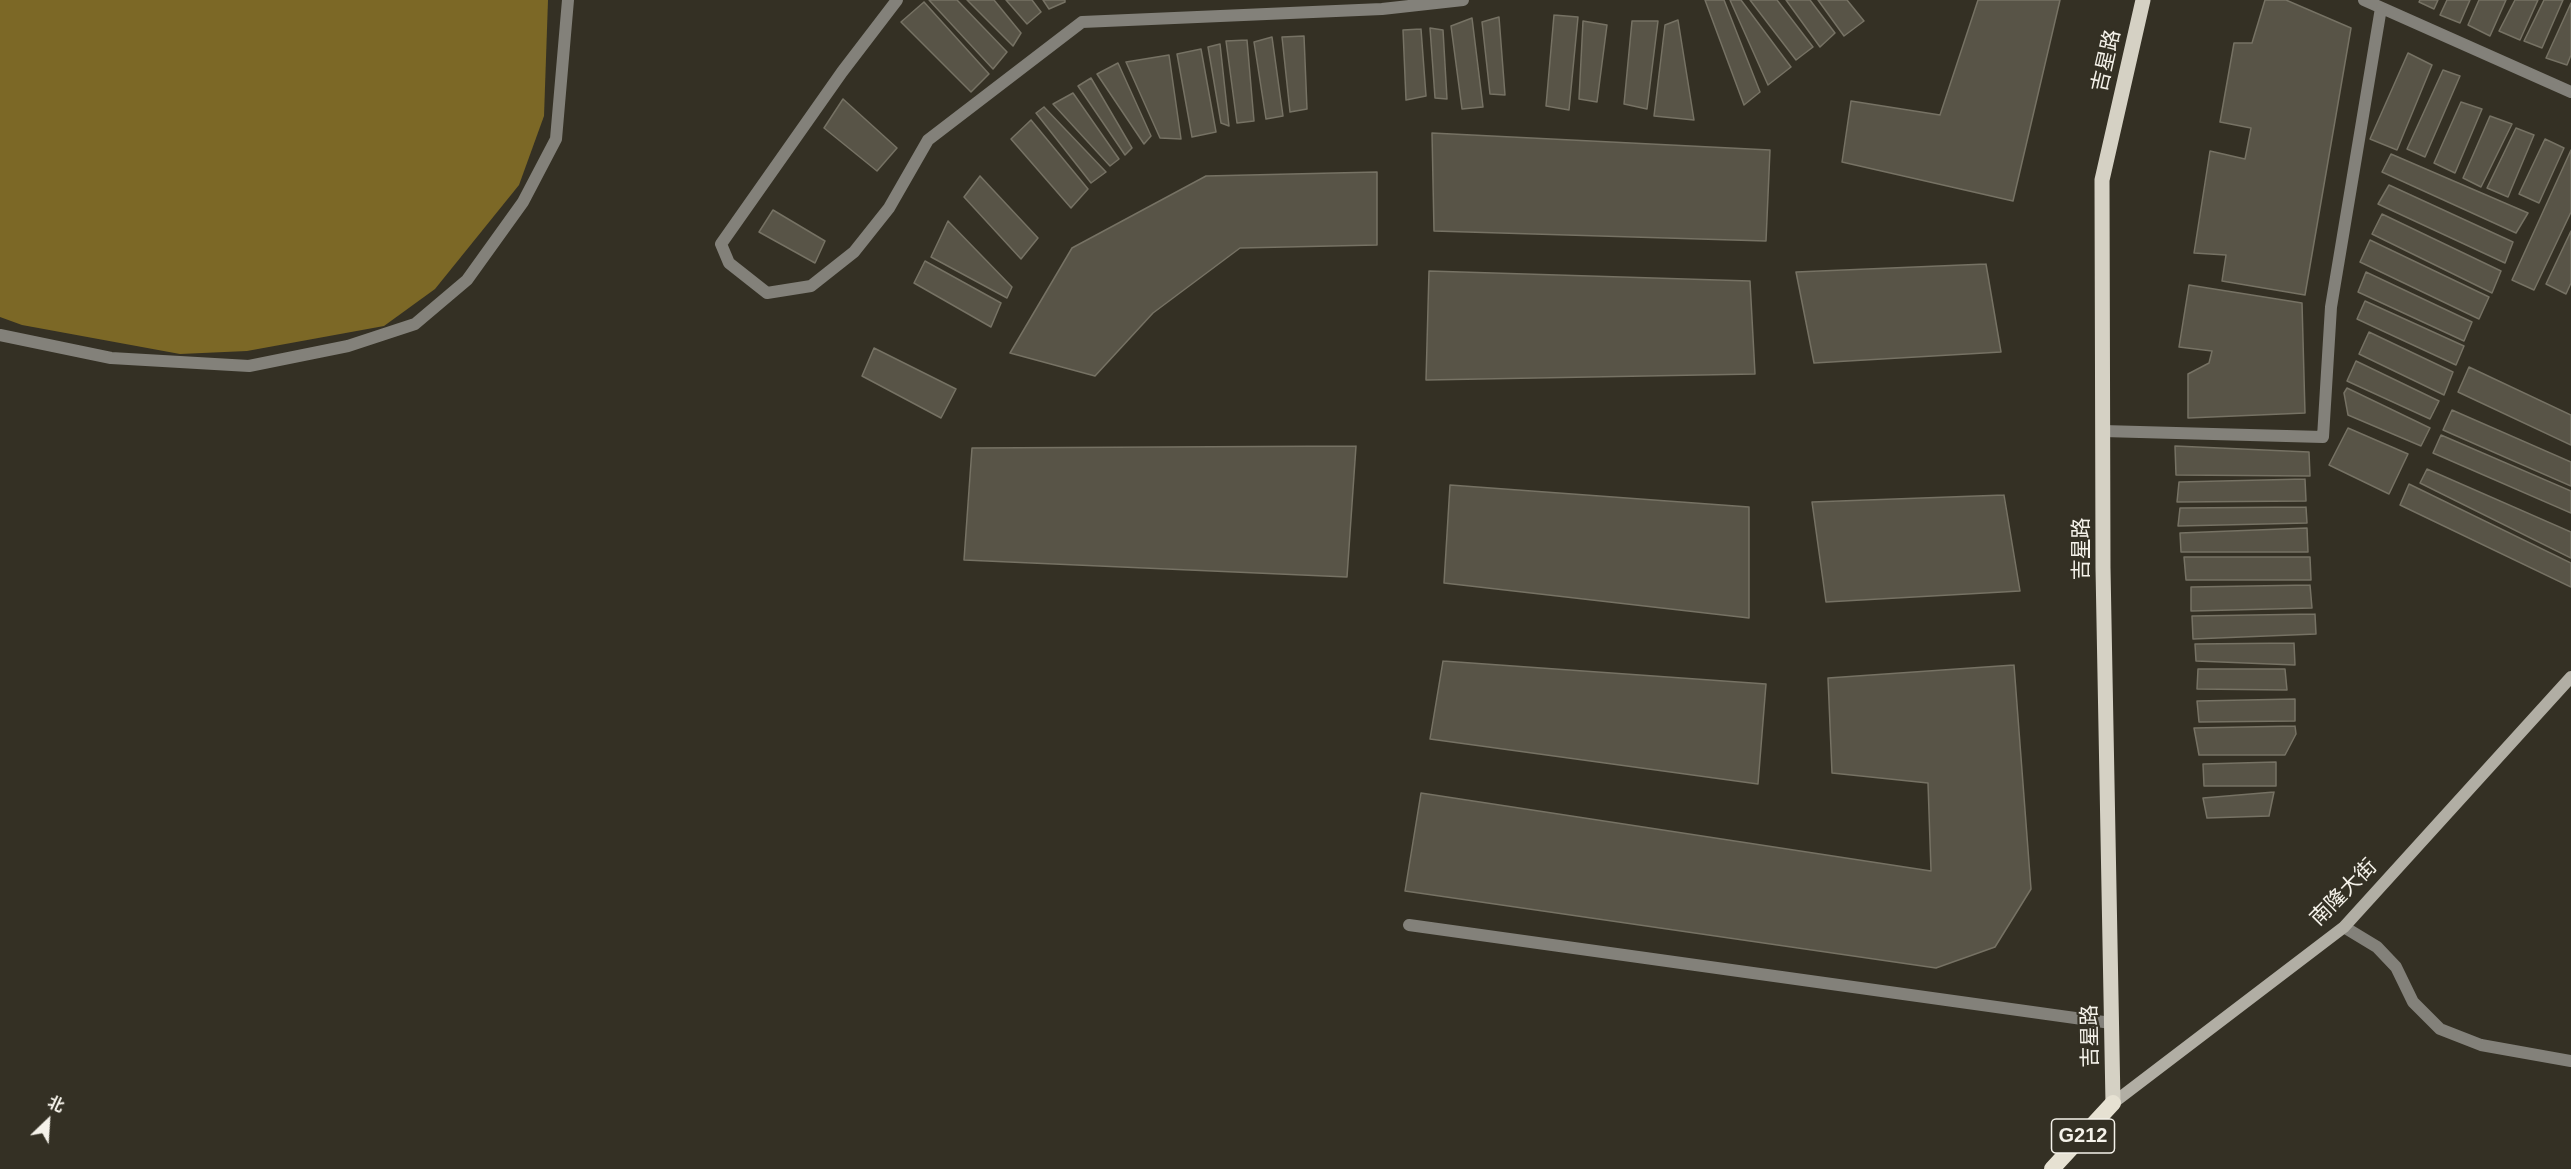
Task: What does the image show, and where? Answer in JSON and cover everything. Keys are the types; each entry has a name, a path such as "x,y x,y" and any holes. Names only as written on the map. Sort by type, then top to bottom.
{"highway":[{"name":"G212","path":"2052,1169 2113,1103"}],"main road":[{"name":"吉星路","path":"2113,1103 2103,568 2102,180 2143,0"},
{"name":"南隆大街","path":"2113,1103 2344,927 2571,677"}],"street":[{"path":"0,335 111,358 249,366 348,346 415,324 467,280 523,202 556,139 568,0"},
{"path":"897,0 842,72 721,244 729,263 767,293 811,286 854,252 889,208 928,140 1082,22 1382,9 1462,0"},
{"path":"2364,0 2571,92"},
{"path":"2103,431 2323,437 2331,307 2381,8"},
{"path":"1410,925 2111,1023"},
{"path":"2344,927 2377,947 2396,967 2413,1002 2440,1029 2481,1045 2571,1061"}],"shaded area":[{"path":"0,0 548,0 544,116 519,185 435,289 384,326 247,351 180,354 22,325 0,317"}],"building":[{"path":"929,0 957,0 1007,52 993,69"},
{"path":"967,0 994,0 1021,33 1013,46"},
{"path":"1006,0 1032,0 1041,12 1027,24"},
{"path":"1043,0 1065,0 1065,2 1049,9"},
{"path":"1705,0 1724,0 1760,92 1744,105"},
{"path":"1730,0 1741,0 1791,67 1768,85"},
{"path":"1750,0 1777,0 1813,47 1796,60"},
{"path":"1786,0 1810,0 1835,33 1820,47"},
{"path":"1818,0 1847,0 1864,21 1844,36"},
{"path":"1978,0 2060,0 2013,201 1842,162 1851,101 1940,115"},
{"path":"2265,0 2286,0 2351,28 2305,295 2222,281 2226,255 2194,253 2210,151 2245,159 2251,128 2220,122 2234,43 2252,43"},
{"path":"2420,0 2438,0 2434,9 2419,2"},
{"path":"2447,0 2470,0 2460,23 2440,15"},
{"path":"2479,0 2506,0 2490,36 2468,25"},
{"path":"2515,0 2538,0 2520,40 2499,31"},
{"path":"2544,0 2563,0 2542,48 2524,41"},
{"path":"924,2 989,74 971,92 901,22"},
{"path":"2571,3 2571,55 2567,65 2546,58"},
{"path":"1554,15 1578,17 1569,110 1546,106"},
{"path":"1499,17 1505,95 1490,94 1482,22"},
{"path":"1472,18 1483,107 1462,109 1451,26"},
{"path":"1678,20 1694,120 1654,116 1665,25"},
{"path":"1583,21 1607,25 1597,102 1579,99"},
{"path":"1632,21 1658,21 1647,109 1624,104"},
{"path":"1430,28 1443,30 1447,99 1435,98"},
{"path":"1421,29 1426,96 1406,100 1403,30"},
{"path":"1304,36 1307,109 1290,112 1282,37"},
{"path":"1272,37 1283,116 1266,119 1254,42"},
{"path":"1247,40 1254,121 1237,123 1226,41"},
{"path":"1220,44 1229,126 1221,123 1208,47"},
{"path":"1201,49 1216,132 1192,137 1177,54"},
{"path":"2408,53 2432,65 2397,150 2370,139"},
{"path":"1169,55 1181,139 1160,138 1126,62"},
{"path":"1118,63 1151,136 1144,144 1097,74"},
{"path":"2443,70 2460,76 2425,157 2407,149"},
{"path":"1091,78 1132,148 1125,155 1078,86"},
{"path":"1073,93 1119,159 1110,166 1053,104"},
{"path":"843,99 897,148 877,171 824,128"},
{"path":"2461,102 2482,109 2455,173 2434,163"},
{"path":"1044,107 1106,172 1091,183 1036,113"},
{"path":"2490,116 2512,124 2481,187 2463,178"},
{"path":"1031,120 1088,189 1071,208 1011,139"},
{"path":"2516,128 2534,135 2508,197 2487,188"},
{"path":"1432,133 1770,150 1766,241 1434,231"},
{"path":"2545,139 2564,148 2539,203 2519,194"},
{"path":"2571,150 2571,212 2534,290 2512,280"},
{"path":"2391,154 2528,213 2516,233 2382,172"},
{"path":"1377,172 1377,245 1240,248 1153,313 1095,376 1010,353 1072,248 1206,176"},
{"path":"980,176 1038,238 1021,259 964,197"},
{"path":"2389,185 2513,242 2505,263 2378,204"},
{"path":"773,210 825,241 815,263 759,232"},
{"path":"2382,214 2501,271 2492,293 2372,234"},
{"path":"948,221 1012,287 1007,298 931,257"},
{"path":"2571,231 2571,283 2566,294 2546,284"},
{"path":"2370,240 2489,297 2479,319 2360,262"},
{"path":"925,261 1001,303 991,327 914,283"},
{"path":"1986,264 2001,352 1814,363 1796,272"},
{"path":"1429,271 1750,281 1755,374 1426,380"},
{"path":"2366,272 2472,322 2464,341 2358,292"},
{"path":"2189,285 2302,303 2305,413 2188,418 2188,374 2209,363 2212,351 2179,347"},
{"path":"2365,301 2464,346 2456,365 2357,319"},
{"path":"2369,332 2453,372 2444,395 2359,354"},
{"path":"874,348 956,389 941,418 862,376"},
{"path":"2356,361 2439,401 2430,419 2347,381"},
{"path":"2469,367 2571,415 2571,445 2458,392"},
{"path":"2347,388 2430,428 2421,446 2348,415 2344,393"},
{"path":"2452,410 2571,462 2571,486 2443,430"},
{"path":"2348,428 2408,454 2389,494 2329,465"},
{"path":"2441,435 2571,491 2571,513 2433,453"},
{"path":"1356,446 1347,577 964,560 972,448"},
{"path":"2175,446 2309,452 2310,476 2176,475"},
{"path":"2427,469 2571,532 2571,558 2420,483"},
{"path":"2305,479 2306,501 2177,502 2179,482"},
{"path":"2409,484 2571,563 2571,587 2400,505"},
{"path":"1450,485 1749,507 1749,618 1444,583"},
{"path":"2004,495 2020,591 1826,602 1812,502"},
{"path":"2306,507 2307,523 2178,526 2180,508"},
{"path":"2307,528 2308,552 2181,552 2180,533"},
{"path":"2184,557 2310,557 2311,580 2186,580"},
{"path":"2310,585 2312,608 2191,611 2191,587"},
{"path":"2315,614 2316,634 2193,639 2192,616"},
{"path":"2294,643 2295,665 2196,661 2195,644"},
{"path":"1443,661 1766,684 1758,784 1430,739"},
{"path":"2014,665 2031,889 1995,947 1936,968 1405,891 1421,793 1931,871 1928,783 1832,773 1828,678"},
{"path":"2198,669 2285,669 2287,690 2197,689"},
{"path":"2295,699 2295,721 2199,722 2197,701"},
{"path":"2295,726 2296,734 2285,755 2199,755 2194,728"},
{"path":"2276,762 2276,786 2204,786 2203,764"},
{"path":"2274,792 2269,816 2207,818 2203,798"}]}
